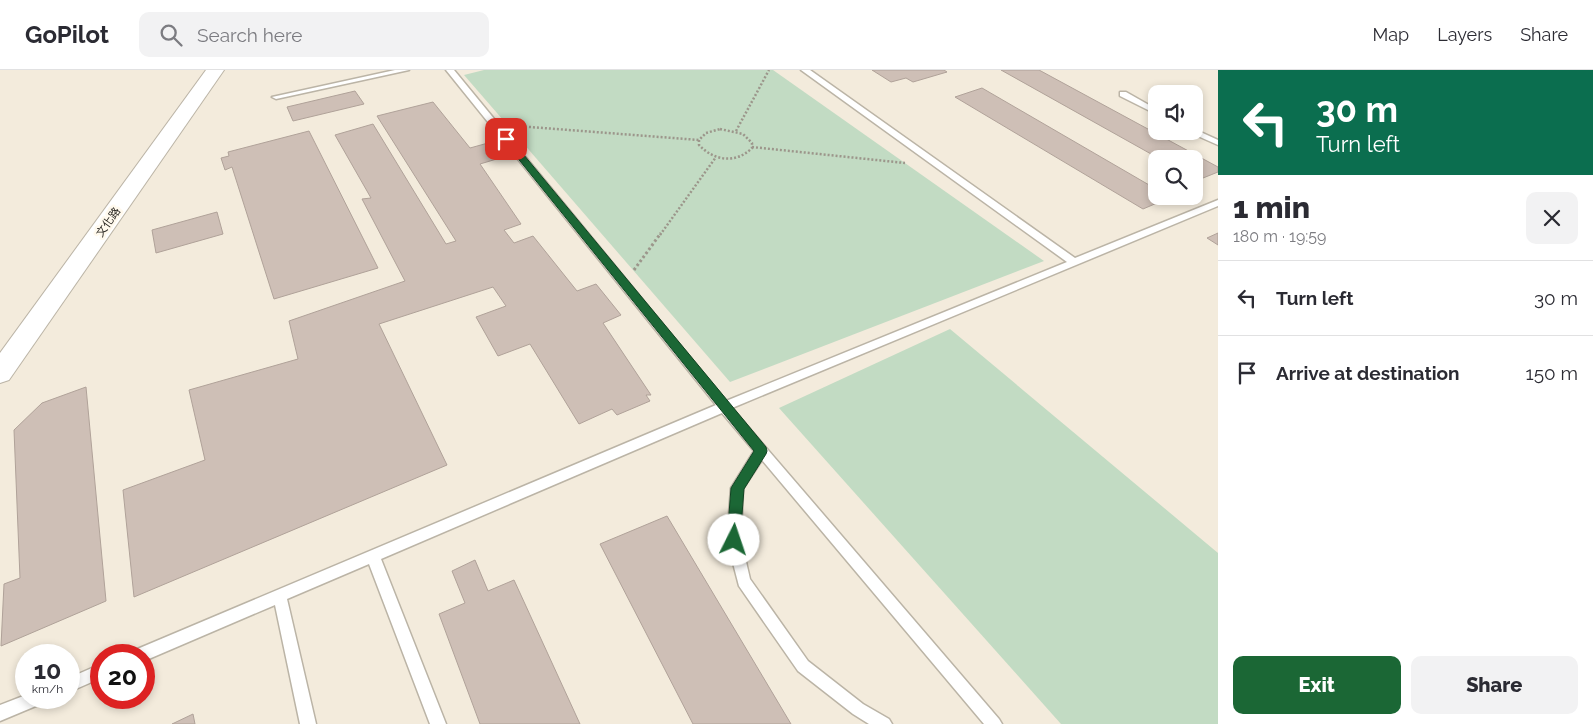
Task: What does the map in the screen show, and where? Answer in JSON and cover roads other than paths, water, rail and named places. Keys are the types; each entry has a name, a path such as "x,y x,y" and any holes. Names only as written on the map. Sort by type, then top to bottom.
{"main road":[{"name":"文化路","path":"0,373 215,70"}],"lane":[{"path":"276,97 405,70"},
{"path":"451,70 724,407 994,724"},
{"path":"805,70 1074,262"},
{"path":"1122,94 1148,108"},
{"path":"1203,136 1218,143"},
{"path":"155,649 724,407 1218,203"},
{"path":"761,451 737,488 734,540 744,582 803,666 858,709 884,724"},
{"path":"373,556 438,724"},
{"path":"280,597 308,724"},
{"path":"0,713 15,707"}]}
